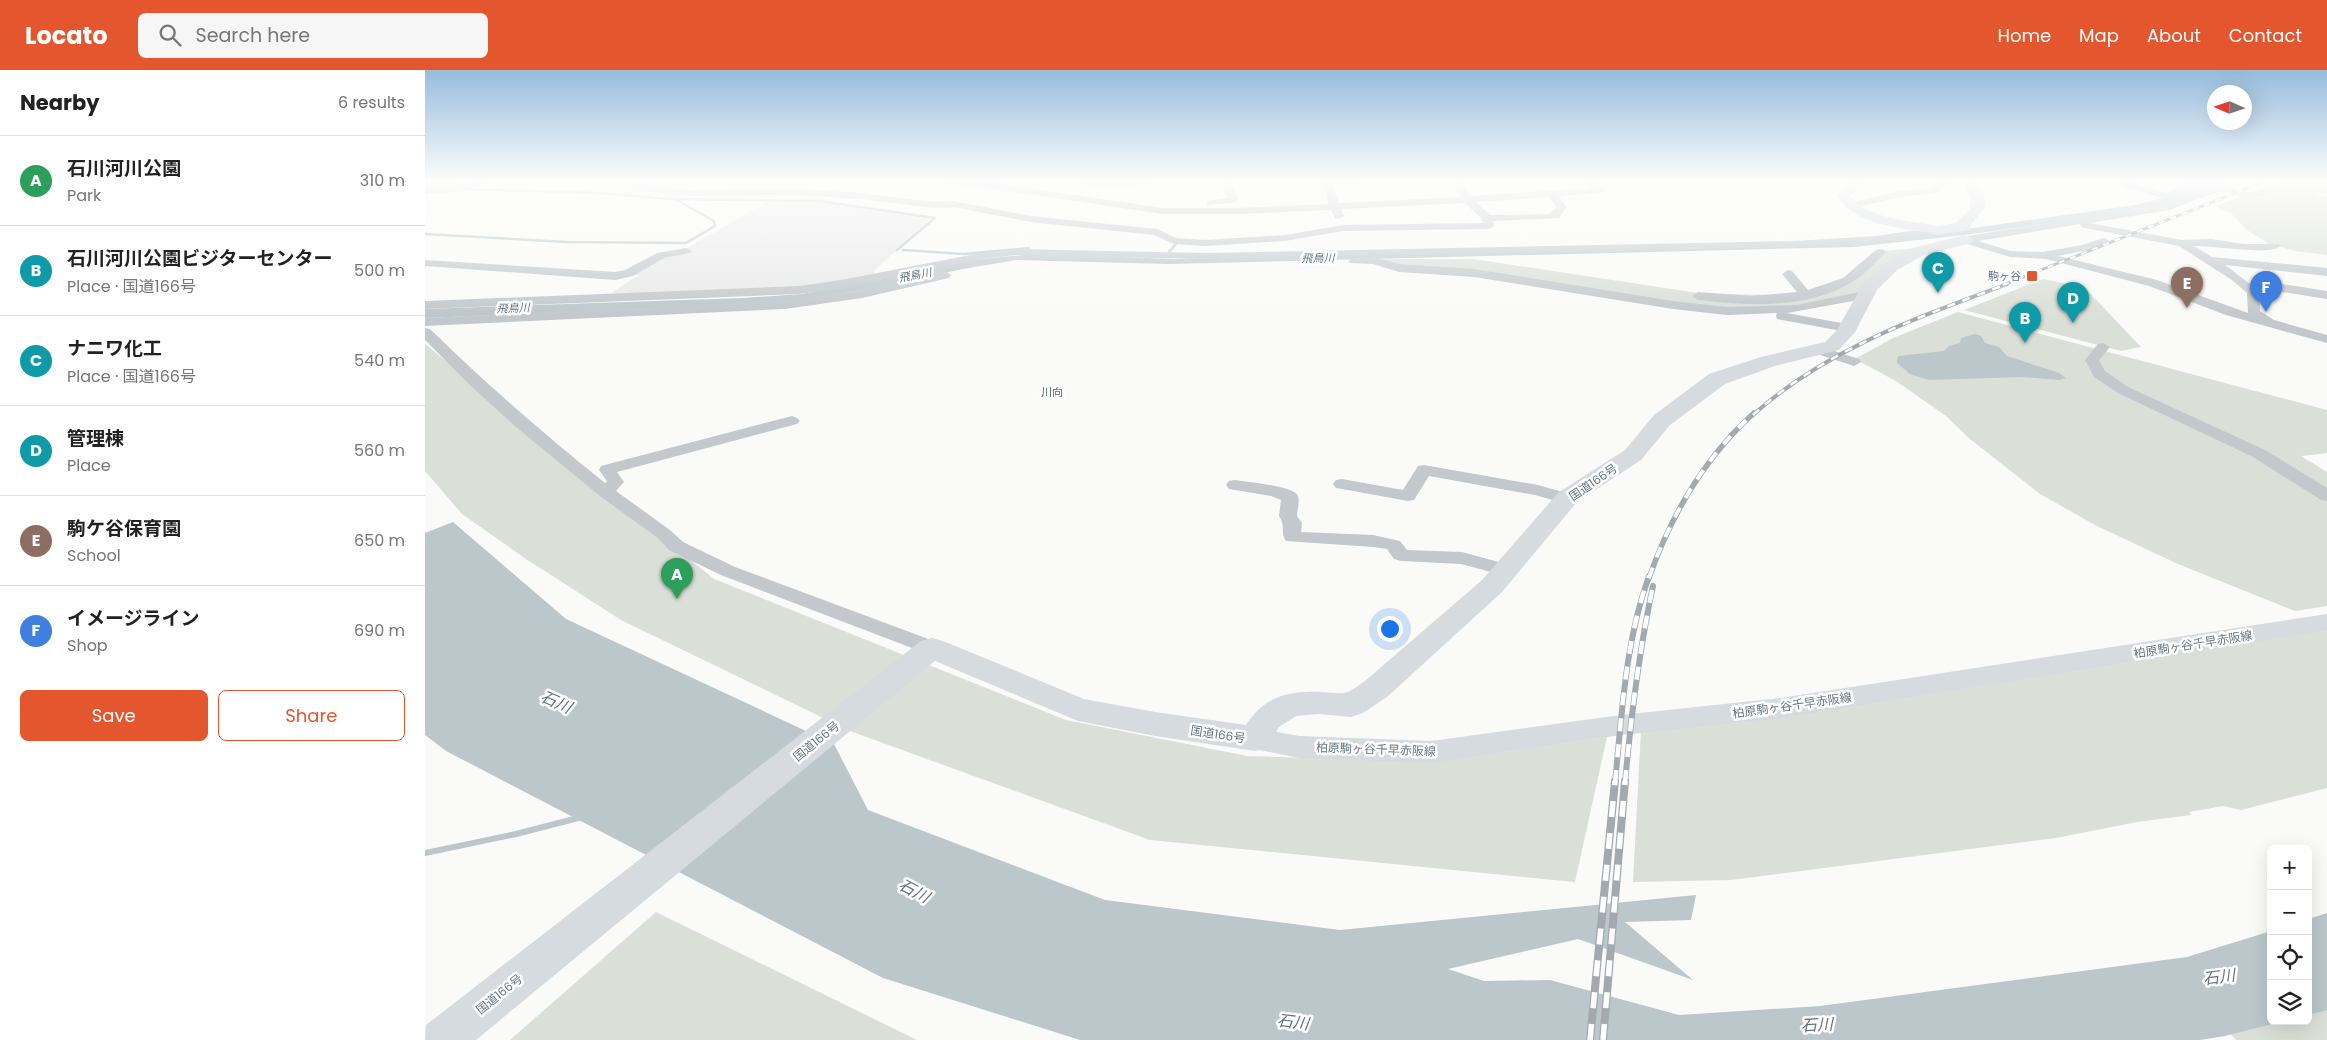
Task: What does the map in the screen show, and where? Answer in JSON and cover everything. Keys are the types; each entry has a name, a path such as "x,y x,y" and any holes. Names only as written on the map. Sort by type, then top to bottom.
{"highway":[{"path":"1957,232 1960,227"},
{"name":"国道166号","path":"442,1040 928,651 1078,709 1155,724 1255,739 1267,719 1289,705 1318,703 1351,705 1376,689 1492,586 1567,499 1633,455 1662,420 1717,379 1768,361 1832,346 1841,340 1864,295 1883,272 1908,251 1929,247 1957,232"}],"main road":[{"path":"1933,227 1957,232"},
{"name":"柏原駒ヶ谷千早赤阪線","path":"1255,739 1299,746 1431,752 1621,725 1780,708 2327,622"}],"street":[{"path":"1111,227 1157,232 1174,240 1205,243 1285,238 1343,228 1397,227"},
{"path":"1167,227 1174,240"},
{"path":"425,305 799,290 981,256 1016,252 1154,260 1795,244 2019,227"},
{"path":"2095,227 2140,237 2182,243 2211,242 2244,247 2275,246"},
{"path":"1957,232 2010,254 2042,256 2153,283 2224,310 2325,340"},
{"path":"1154,260 1174,240"},
{"path":"2042,256 2084,248 2103,241"},
{"path":"2182,243 2236,277 2253,292 2254,313 2272,324"},
{"path":"425,263 462,264 561,274 615,276 629,273 661,255 686,250"},
{"path":"1692,295 1771,298 1805,294 1842,283 1858,273 1875,251"},
{"path":"1755,254 1908,251"},
{"path":"2209,259 2327,272"},
{"path":"1168,268 1376,261 1379,264 1399,268 1474,273 1649,301 1727,311 1818,306 1864,295"},
{"path":"425,322 776,306 862,294 988,267 1040,263 1101,267"},
{"path":"1787,276 1805,294"},
{"path":"2253,292 2255,290 2282,288 2327,296"},
{"path":"1641,315 1649,301"},
{"path":"1771,310 1780,315 1847,328"},
{"path":"425,332 509,412 606,492 664,534 677,546 728,571 928,651"},
{"path":"2103,347 2092,360 2094,369 2104,379 2136,396 2251,449 2303,478 2327,496"},
{"path":"1819,350 1854,362"},
{"path":"606,492 616,482 607,470 792,420"},
{"path":"1342,484 1408,496 1424,470 1538,490 1567,499"},
{"path":"1235,485 1275,491 1290,497 1288,516 1293,523 1292,537 1373,541 1393,545 1401,556 1462,558 1506,570"}],"shaded area":[{"path":"723,227 921,227 874,271 877,275 811,286 635,295 611,293 639,275 634,275 671,254 679,253"},
{"path":"2244,227 2327,227 2327,255 2295,251 2269,244"},
{"path":"1917,248 1859,293 1788,308 1724,310 1383,264 1382,259 1474,259 1704,294 1780,295 1839,285 1873,252"},
{"path":"2043,279 2085,288 2141,347 2121,351 1964,310"},
{"path":"1958,312 2327,410 2327,453 2301,456 2327,472 2327,606 2295,611 2178,564 2097,526 2040,494 1970,439 1946,416 1896,381 1855,359 1893,338"},
{"path":"425,344 714,579 1066,720 1247,756 1435,762 1607,737 1575,882 1150,840 850,731 621,620 526,559 462,514 425,471"},
{"path":"2327,629 2327,788 2241,810 2223,806 2189,812 2191,815 2137,822 2056,838 1731,880 1633,882 1641,730"},
{"path":"656,912 917,1040 510,1040"},
{"path":"2327,992 2327,1040 2236,1040 2221,1024 2267,1022 2267,1025 2312,1025 2312,997"}],"water":[{"name":"飛鳥川","path":"1978,227 2020,227 1853,247 1168,264 1016,260 870,289 769,304 425,318 425,309 742,298 802,294 971,260 1034,254 1175,259 1327,253 1774,247 1938,233"},
{"path":"1975,334 1981,336 1985,343 1999,347 2007,356 2059,373 2066,378 2059,380 2022,377 1928,380 1910,374 1897,363 1899,356 1944,351 1949,346 1960,343 1961,338"},
{"name":"石川","path":"453,522 566,619 834,744 868,810 1105,900 1340,930 1696,895 1691,920 1625,922 1693,980 1578,939 1448,969 1484,981 1550,980 1679,1015 1820,1006 2187,957 2267,932 2268,1025 2200,1040 1080,1040 883,978 446,751 425,735 425,533"},
{"path":"2327,913 2327,1010 2312,1014 2312,935 2312,918"}],"waterway":[{"path":"425,234 567,242 686,243 713,227"},
{"path":"897,250 924,227"},
{"path":"1168,253 1176,244"},
{"path":"903,250 964,254 1029,248"},
{"path":"425,853 516,834 582,817"}],"railway":[{"path":"2003,285 2149,227"},
{"path":"1753,415 1811,371 1842,354 1906,323 2007,284"},
{"path":"1649,578 1668,532 1691,489 1720,449 1754,413"},
{"path":"1615,783 1630,652 1641,601 1649,576"},
{"path":"1625,783 1636,684 1653,586"},
{"path":"1590,1040 1615,781"},
{"path":"1603,1040 1625,781"}],"place":[{"name":"駒ヶ谷","path":"2032,276"},
{"name":"ナニワ化工","path":"1938,293"},
{"name":"駒ケ谷保育園","path":"2187,308"},
{"name":"イメージライン","path":"2266,312"},
{"name":"管理棟","path":"2073,323"},
{"name":"石川河川公園ビジターセンター","path":"2025,343"},
{"name":"石川河川公園","path":"677,599"}],"district":[{"name":"川向","path":"1052,392"}]}
